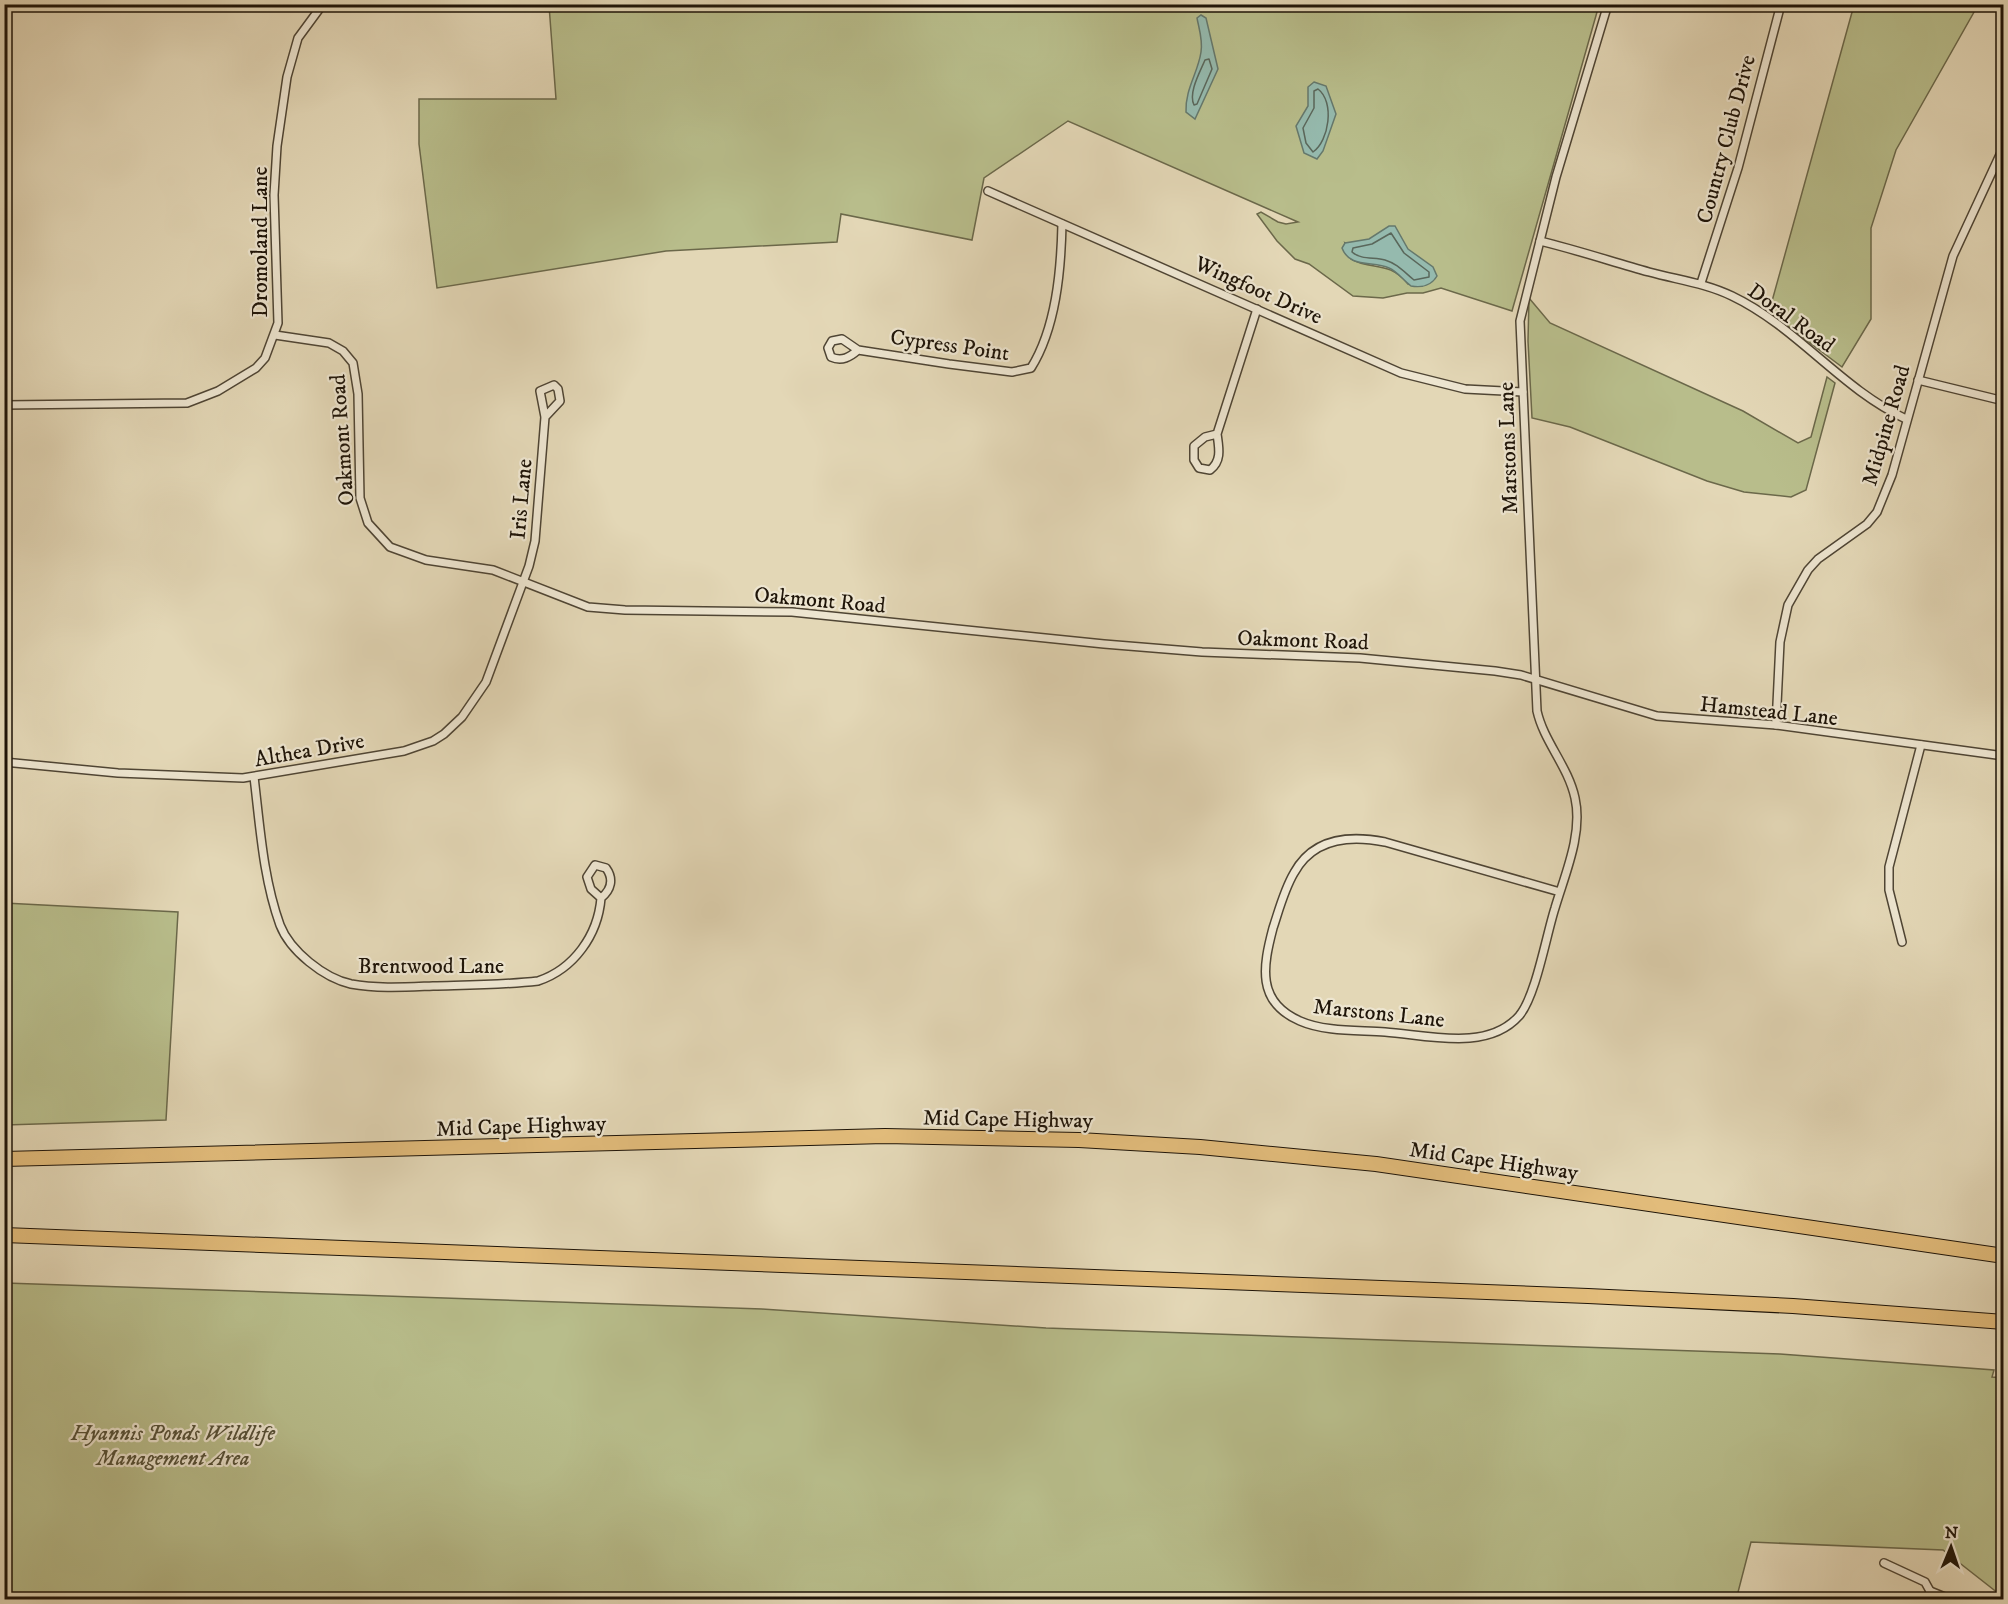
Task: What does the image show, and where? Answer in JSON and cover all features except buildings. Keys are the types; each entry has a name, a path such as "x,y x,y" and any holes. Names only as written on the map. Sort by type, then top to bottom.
{"highway":[{"name":"Mid Cape Highway","path":"4,1160 885,1136 1089,1140 1211,1148 1376,1164 2004,1256"},
{"path":"4,1235 1610,1296 2004,1322"}],"street":[{"name":"Dromoland Lane","path":"4,405 173,405 199,400 256,368 265,358 275,335 279,310 273,235 274,195 282,114 293,49 304,26 323,4"},
{"name":"Marstons Lane","path":"1560,892 1385,842 1356,837 1331,842 1311,852 1290,881 1264,964 1265,980 1275,1002 1286,1013 1300,1022 1316,1026 1445,1037 1492,1035 1519,1016 1526,1004 1560,892 1574,838 1575,798 1540,724 1535,680 1521,321 1578,97 1608,4"},
{"name":"Country Club Drive","path":"1701,283 1738,168 1781,4"},
{"name":"Midpine Road","path":"1776,725 1780,642 1793,594 1800,580 1818,559 1854,535 1877,512 1892,475 1958,240 2004,146"},
{"name":"Wingfoot Drive","path":"987,191 1414,377 1466,389 1523,392"},
{"name":"Cypress Point","path":"858,350 978,369 1012,372 1031,369 1040,353 1050,323 1062,224"},
{"name":"Doral Road","path":"1540,241 1652,273 1701,283 1733,296 1762,314 1877,403 1906,419"},
{"path":"1217,434 1205,436 1194,446 1194,460 1199,468 1210,470 1217,462 1219,450 1217,434 1257,309"},
{"name":"Oakmont Road","path":"275,335 329,343 343,351 353,363 358,394 360,498 368,523 390,547 404,554 426,560 494,570 578,604 606,610 792,612 1142,647 1377,659 1503,672 1535,680"},
{"path":"1917,380 2004,401"},
{"name":"Iris Lane","path":"524,584 535,541 545,417"},
{"name":"Althea Drive","path":"4,762 171,776 254,777 404,751 433,741 462,717 486,682 524,584"},
{"name":"Hamstead Lane","path":"1535,680 1656,716 1776,725 2004,756"},
{"path":"1902,942 1889,890 1888,867 1921,745"},
{"name":"Brentwood Lane","path":"254,777 266,873 281,926 295,947 324,974 336,979 351,984 397,987 538,981 559,971 587,943 596,921 601,898 609,888 611,878 606,868 595,866 587,877 591,889 601,898"},
{"path":"1884,1563 1925,1582 1930,1592 1952,1599"},
{"path":"1927,1599 1930,1592"}],"green space":[{"path":"549,5 1599,5 1512,311 1441,288 1423,293 1407,293 1383,298 1353,296 1309,264 1295,259 1277,241 1257,214 1261,212 1286,224 1298,222 1068,121 984,178 972,240 841,214 837,242 666,251 437,288 419,144 419,99 556,99","holes":["1345,243 1423,286 1408,284 1394,272 1351,259"]},
{"path":"1854,5 1978,5 1896,150 1871,228 1871,319 1842,367 1769,312"},
{"path":"1529,298 1550,323 1743,411 1798,443 1811,437 1827,377 1835,383 1806,490 1791,497 1744,492 1707,481 1570,427 1532,418 1528,341"},
{"path":"4,903 178,912 166,1120 5,1125"},
{"name":"Hyannis Ponds Wildlife Management Area","path":"5,1283 762,1309 1046,1328 1780,1354 1994,1370 1992,1377 2004,1378 2003,1597 1943,1550 1751,1542 1736,1600 5,1599"}],"water":[{"path":"1201,15 1206,18 1218,69 1195,119 1186,112 1186,104 1201,52 1197,18"},
{"path":"1314,82 1326,86 1336,114 1323,151 1317,159 1304,153 1296,126 1308,106 1308,87"},
{"path":"1389,226 1395,226 1408,249 1433,267 1437,276 1432,282 1419,287 1411,286 1389,268 1362,263 1350,259 1345,254 1342,248 1345,243 1369,239"}]}
